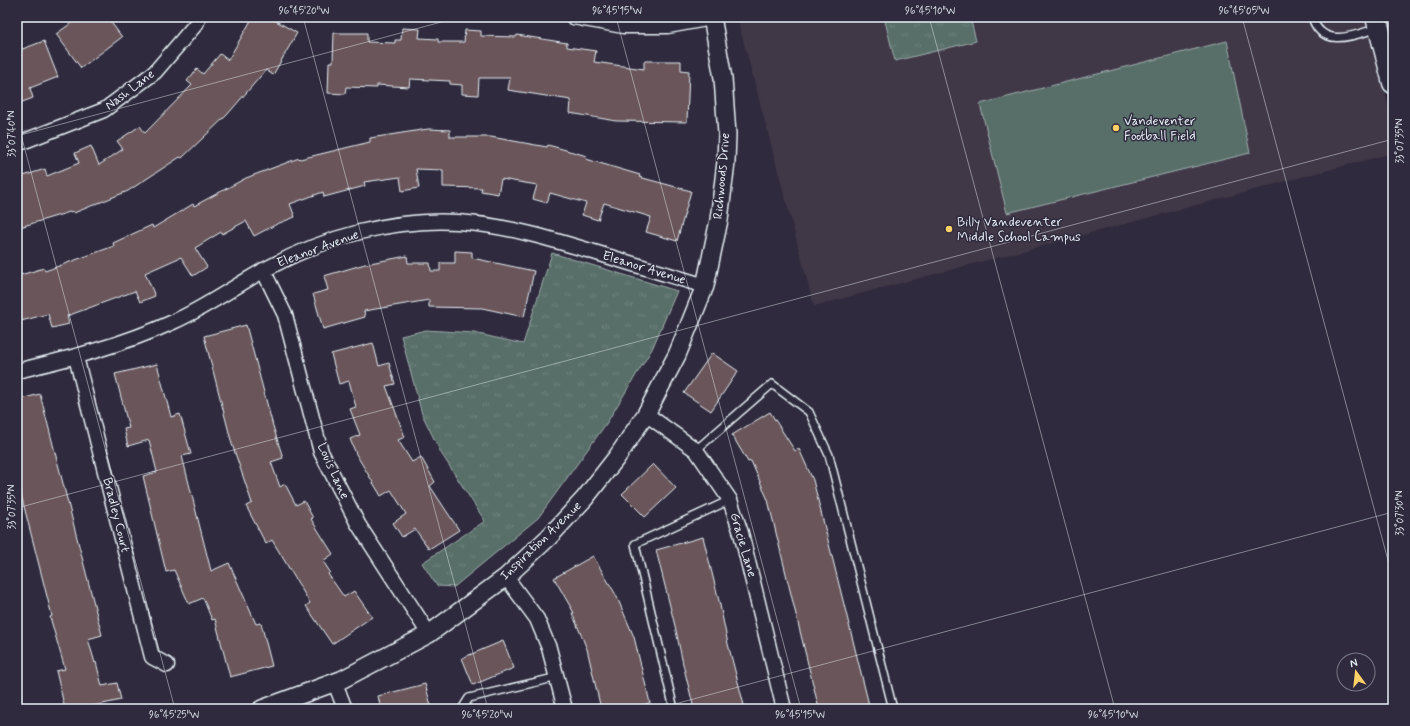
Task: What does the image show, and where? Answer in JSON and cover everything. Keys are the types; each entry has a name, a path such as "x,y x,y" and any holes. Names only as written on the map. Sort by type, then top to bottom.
{"main road":[{"path":"1383,24 1393,83"}],"street":[{"name":"Nash Lane","path":"17,144 104,110 155,72 196,24 199,17"},
{"path":"573,17 622,26 668,26 712,17"},
{"name":"Richwoods Drive","path":"705,286 719,220 726,162 726,106 722,71 712,17"},
{"name":"Eleanor Avenue","path":"17,371 76,357 125,342 174,322 223,296 263,270 313,248 361,232 412,224 458,222 534,234 705,286"},
{"name":"Louis Lane","path":"263,270 285,315 322,452 358,524 429,634"},
{"name":"Inspiration Avenue","path":"262,709 335,683 429,634 506,577 549,536 585,498 646,414 676,355 705,286"},
{"name":"Bradley Court","path":"76,357 152,657 166,666"},
{"name":"Gracie Lane","path":"646,414 696,450 730,500 741,533 784,709"},
{"path":"506,577 524,599 537,619 549,648 566,709"},
{"path":"335,683 344,709"}],"lane":[{"path":"1312,17 1320,31 1334,38 1383,24"},
{"path":"696,450 772,384 809,412 829,455 893,709"},
{"path":"674,709 635,544 730,500"},
{"path":"462,709 469,698 558,677"}],"shaded area":[{"name":"Billy Vandeventer Middle School Campus","path":"737,17 1365,17 1393,123 1393,153 814,306"}],"green space":[{"path":"884,17 970,17 976,41 895,61"},
{"name":"Vandeventer Football Field","path":"1227,41 1250,153 1007,213 980,104"},
{"path":"552,253 677,291 652,349 606,424 538,518 454,587 437,586 422,563 485,521 441,453 422,414 401,336 426,330 474,333 523,344"}],"building":[{"path":"80,17 107,17 122,37 81,68 56,34"},
{"path":"253,17 269,17 297,33 273,75 266,70 227,115 182,158 180,157 128,191 74,213 73,211 17,228 17,189 20,188 17,178 45,169 47,176 79,163 75,153 91,146 99,165 123,149 117,141 140,126 145,133 192,85 187,81 197,69 203,74 220,54 228,60"},
{"path":"402,28 420,29 419,38 438,39 438,42 464,42 465,30 481,31 481,36 516,37 517,35 567,43 567,47 596,51 594,62 644,69 644,61 681,61 681,70 689,71 687,122 616,121 570,113 571,100 508,90 510,78 479,78 478,95 462,94 462,85 450,84 450,81 410,79 409,87 377,85 377,88 346,87 345,94 328,93 329,62 333,62 334,33 367,33 367,42 395,43 395,40 401,40"},
{"path":"44,41 58,77 30,88 33,98 17,104 17,51"},
{"path":"428,129 450,130 450,137 491,137 547,147 548,145 587,156 586,159 640,175 639,177 691,191 677,241 646,232 651,217 604,203 598,220 582,215 586,203 550,193 547,203 533,199 537,185 501,179 498,194 481,191 482,188 443,187 443,170 416,169 419,188 402,191 400,177 364,182 365,186 324,197 323,192 290,204 295,217 277,224 254,236 246,221 222,234 221,232 195,248 207,267 193,276 181,257 145,273 155,296 140,302 135,291 67,316 69,324 52,328 48,314 17,322 17,276 44,268 45,271 114,246 113,243 152,225 153,228 193,204 194,206 246,178 299,158 370,142 370,138"},
{"path":"455,251 472,252 472,258 534,271 524,317 482,308 429,307 429,300 364,311 365,317 323,329 313,294 328,290 324,276 365,264 407,256 408,263 430,263 431,271 440,271 440,263 455,263"},
{"path":"246,325 283,458 271,462 280,487 285,484 296,505 304,501 313,518 311,519 333,554 323,561 330,572 328,574 344,597 354,591 372,617 332,644 306,606 310,603 272,540 266,544 246,506 252,503 232,444 204,336"},
{"path":"373,343 379,366 389,363 395,384 386,386 405,437 398,440 412,462 421,457 435,482 430,486 459,530 429,549 415,529 402,537 393,523 406,514 391,490 381,496 356,454 350,439 360,435 350,409 356,407 349,381 339,384 331,354"},
{"path":"712,353 738,371 711,411 684,393"},
{"path":"157,364 171,417 180,414 191,454 182,456 211,571 229,563 256,624 261,623 272,666 230,677 215,619 212,620 203,598 189,604 174,570 166,572 143,476 157,472 149,440 128,446 124,429 129,428 115,374"},
{"path":"40,394 102,635 88,639 102,686 117,683 121,700 80,709 65,709 56,671 65,669 50,617 52,616 17,479 17,400"},
{"path":"770,412 795,451 799,449 813,480 870,709 819,709 768,500 751,461 748,462 732,435"},
{"path":"653,464 676,488 645,517 622,494"},
{"path":"703,537 745,709 694,709 683,664 656,550"},
{"path":"593,556 616,595 634,637 650,703 627,709 601,709 587,649 572,613 574,613 554,578"},
{"path":"503,641 514,668 473,685 462,658"},
{"path":"425,684 432,709 381,709 378,696"}],"place":[{"name":"Vandeventer Football Field","path":"1116,128"},
{"name":"Billy Vandeventer Middle School Campus","path":"949,229"}]}
